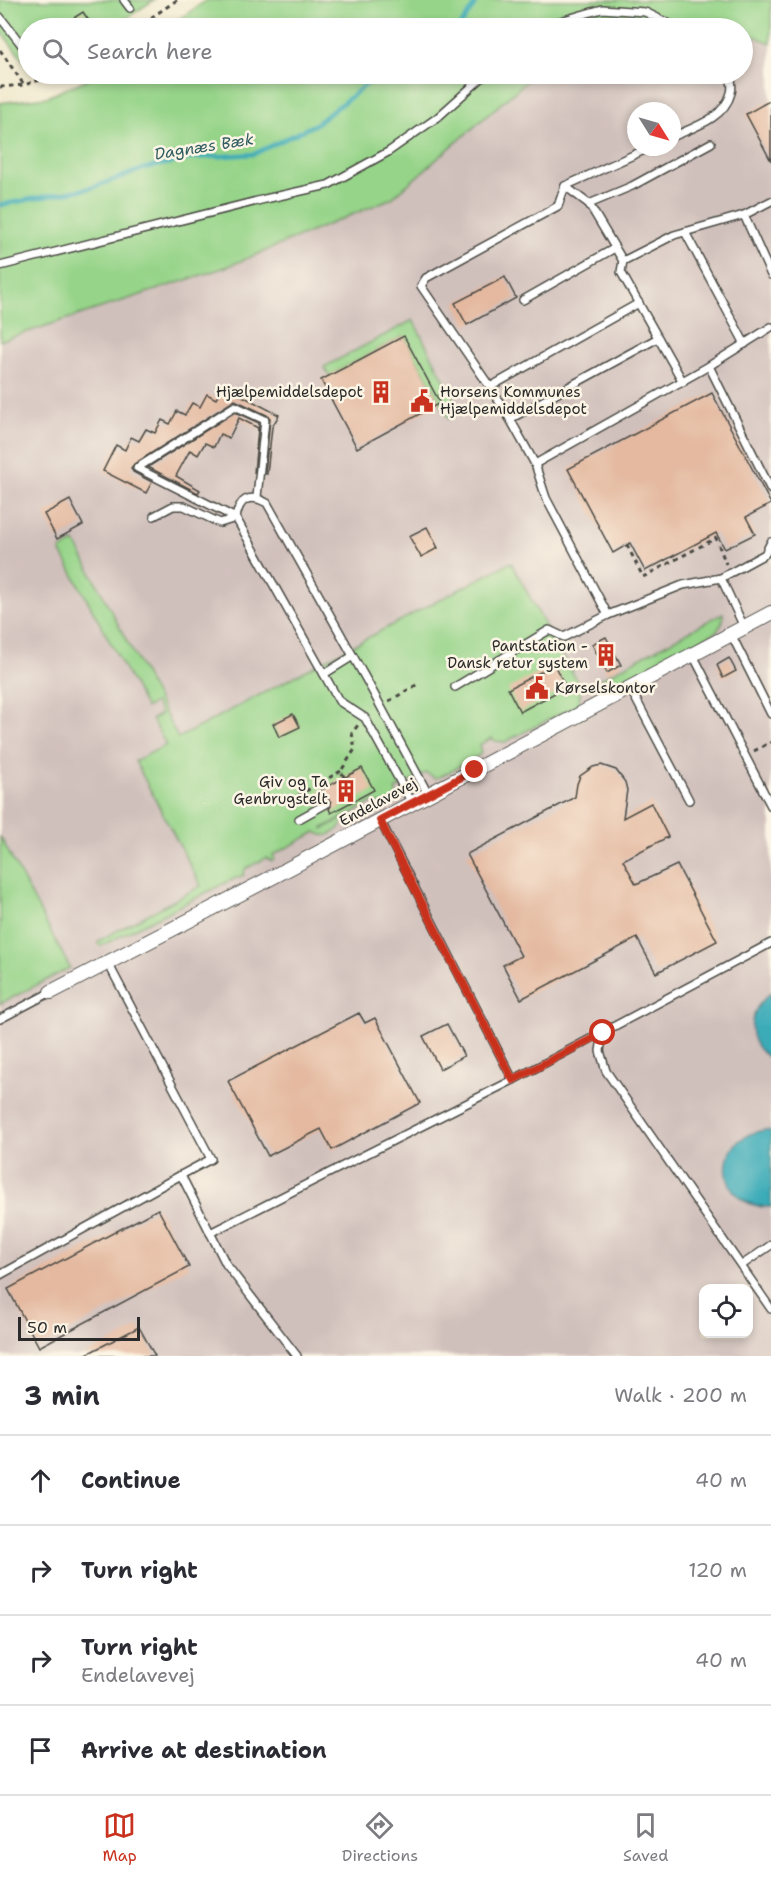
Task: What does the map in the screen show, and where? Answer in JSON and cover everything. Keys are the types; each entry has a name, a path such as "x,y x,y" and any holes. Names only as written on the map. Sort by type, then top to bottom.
{"street":[{"name":"Endelavevej","path":"51,992 771,613"}],"lane":[{"path":"124,0 130,8"},
{"path":"571,18 602,9 645,12 657,18"},
{"path":"0,17 18,40"},
{"path":"0,267 328,185 388,152 430,123 475,84"},
{"path":"681,134 706,122 722,110 732,91 731,84"},
{"path":"589,204 632,186 711,143"},
{"path":"608,615 546,498 535,464 510,419 421,286 426,278 558,206 565,186 631,156"},
{"path":"565,186 589,204 623,261 621,272 683,382"},
{"path":"623,261 674,235 744,214 771,201"},
{"path":"744,214 771,275"},
{"path":"685,232 745,344"},
{"path":"523,300 615,248"},
{"path":"490,387 639,303"},
{"path":"535,464 683,382 771,327"},
{"path":"510,419 658,338"},
{"path":"709,366 771,490"},
{"path":"257,497 265,420 235,406 137,468 236,518 339,701 365,718 412,803"},
{"path":"236,518 237,507 245,499 257,497 267,503 428,795"},
{"path":"154,516 173,506 184,506 220,523 236,518"},
{"path":"455,687 549,630 564,637 608,615 683,585 721,578 765,554 771,542"},
{"path":"721,578 744,627"},
{"path":"731,634 771,714"},
{"path":"693,655 771,806"},
{"path":"324,674 353,656"},
{"path":"630,688 688,800"},
{"path":"299,819 326,804"},
{"path":"380,820 513,1080"},
{"path":"210,1233 513,1080 771,943"},
{"path":"0,1275 211,1159 108,963"},
{"name":"Endelavevej","path":"0,1019 51,992"},
{"path":"603,1033 600,1051 606,1071 771,1309"},
{"path":"181,1176 226,1264 297,1356"},
{"path":"742,1266 771,1245"}],"path":[{"path":"151,18 177,0"},
{"path":"0,50 18,76"},
{"path":"0,87 27,84"},
{"path":"627,545 643,577 716,536 730,573"},
{"path":"745,756 771,742"},
{"path":"290,800 341,771"}],"shaded area":[{"path":"753,36 771,43 771,1356 0,1356 0,1004 69,968 0,836 0,341 229,266 392,198 523,84 753,84"}],"green space":[{"path":"0,0 154,0 127,18 18,18 18,54 0,30"},
{"path":"207,0 771,0 771,43 753,36 753,18 181,18"},
{"path":"76,84 523,84 392,198 229,266 0,341 0,103 47,97"},
{"path":"413,320 461,412 449,419 404,336 329,376 324,367"},
{"path":"75,542 178,738 511,562 581,688 579,704 505,742 495,741 492,738 479,745 481,753 478,756 440,777 435,778 426,773 396,789 396,798 391,802 382,804 373,802 323,828 346,817 334,833 325,836 316,832 273,855 275,859 272,861 266,858 245,869 244,875 101,946 98,941 201,886 135,761 166,745 152,719 161,714 155,703 146,708 60,550"},
{"path":"723,613 722,623 716,632 611,687 597,681"},
{"path":"0,836 70,968 0,1004"}],"water":[{"path":"771,993 771,1059 756,1044 752,1035 752,1026 757,1009"},
{"path":"766,1130 771,1131 771,1207 752,1205 739,1197 730,1185 726,1171 728,1158 735,1145 748,1135"}],"building":[{"path":"83,12 87,18 74,18"},
{"path":"771,100 771,161 746,114"},
{"path":"505,277 516,298 467,325 455,303"},
{"name":"Hjælpemiddelsdepot","path":"404,336 440,403 357,448 321,380"},
{"path":"223,386 279,415 272,427 267,474 265,474 270,418 235,400 134,464 131,468 133,472 152,482 146,493 103,471 116,445 125,450 131,437 139,441 146,429 155,433 162,420 170,424 177,411 185,415 192,403 200,407 207,394 216,399"},
{"path":"712,393 771,504 746,517 755,534 725,549 716,533 645,571 630,543 613,553 568,469"},
{"path":"235,412 259,423 254,473 258,428 239,418 229,438 220,434 214,447 205,443 198,455 190,450 176,476 200,490 198,493 148,467"},
{"path":"70,500 83,525 57,539 44,514"},
{"path":"427,527 438,548 421,557 409,536"},
{"name":"Pantstation - Dansk retur system","path":"606,637 621,665 607,673 592,644"},
{"path":"729,658 736,671 723,678 717,665"},
{"name":"Kørselskontor","path":"554,665 566,687 520,712 508,689"},
{"path":"293,714 300,727 279,737 273,724"},
{"path":"601,765 616,770 625,782 627,790 623,818 651,803 668,837 623,860 636,884 677,865 717,941 656,973 637,938 521,999 503,965 521,956 467,854 575,797 580,776 593,767"},
{"name":"Giv og Ta Genbrugstelt","path":"362,768 374,790 331,813 329,809 331,802 323,799 319,791"},
{"path":"359,1013 365,1023 375,1018 420,1103 332,1150 321,1129 268,1156 228,1081"},
{"path":"447,1024 464,1056 440,1069 423,1036"},
{"path":"158,1209 189,1267 39,1347 8,1289"},
{"path":"139,1327 155,1356 83,1356"}],"waterway":[{"name":"Dagnæs Bæk","path":"466,18 478,0"},
{"name":"Dagnæs Bæk","path":"0,205 91,188 146,168 193,158 254,154 316,124 367,84"}],"place":[{"name":"Hjælpemiddelsdepot","path":"381,392"},
{"name":"Horsens Kommunes Hjælpemiddelsdepot","path":"422,401"},
{"name":"Pantstation - Dansk retur system","path":"606,655"},
{"name":"Kørselskontor","path":"537,688"},
{"name":"Giv og Ta Genbrugstelt","path":"346,791"}],"route":[{"path":"475,770 380,820 388,837 513,1080 603,1033"}]}
